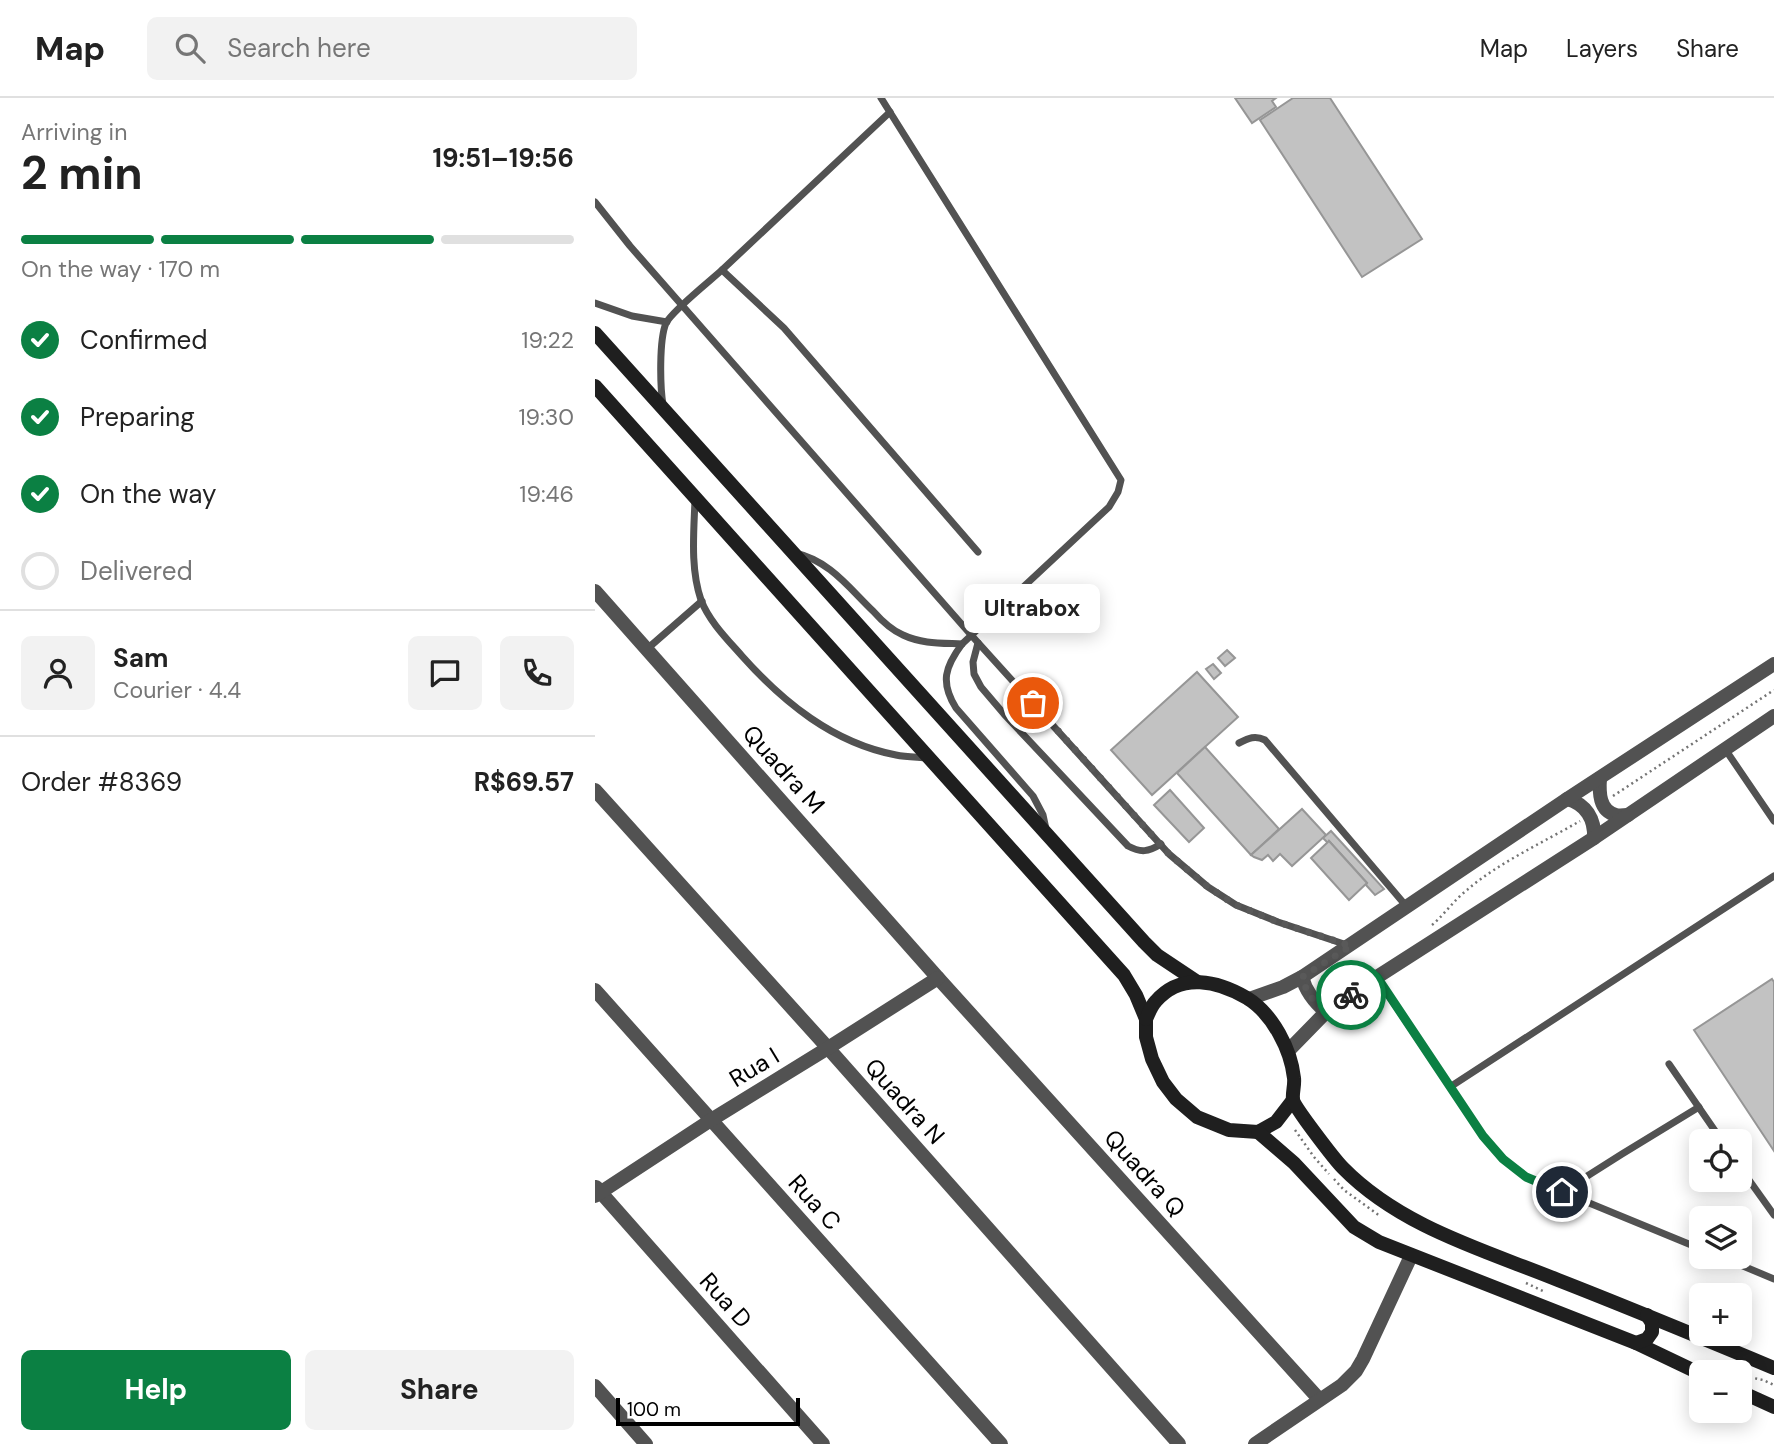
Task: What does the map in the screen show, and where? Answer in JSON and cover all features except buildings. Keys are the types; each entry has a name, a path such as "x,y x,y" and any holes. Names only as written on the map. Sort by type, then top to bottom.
{"main road":[{"path":"595,333 1157,955 1196,981"},
{"path":"595,386 1124,975 1146,1020 1146,1037 1152,1059 1163,1082 1176,1099 1197,1117 1229,1130 1258,1132 1276,1122 1293,1100"},
{"path":"1146,1020 1154,1003 1166,991 1180,984 1196,981 1221,986 1249,999 1275,1027 1288,1051 1294,1080 1293,1100 1299,1111 1342,1167 1373,1195 1422,1225 1774,1368"},
{"path":"1258,1132 1294,1163 1354,1227 1379,1242 1636,1343 1689,1368"},
{"path":"1636,1343 1647,1339 1652,1332 1647,1315"},
{"path":"1752,1397 1774,1407"}],"street":[{"name":"Quadra M","path":"595,591 938,978"},
{"path":"1249,999 1283,987 1351,946 1567,799 1774,664"},
{"path":"1288,1051 1325,1012 1594,838 1774,716"},
{"path":"1600,778 1602,804 1615,815 1628,815"},
{"name":"Quadra N","path":"595,790 1179,1444"},
{"path":"1567,799 1577,802 1590,815 1594,838"},
{"path":"1302,977 1310,997 1325,1012"},
{"name":"Rua I","path":"597,1192 938,978"},
{"name":"Quadra Q","path":"938,978 1319,1399"},
{"name":"Rua C","path":"595,990 1001,1444"},
{"name":"Rua D","path":"597,1192 823,1444"},
{"path":"1255,1444 1342,1385 1356,1371 1411,1256"},
{"path":"595,1386 646,1444"}],"lane":[{"path":"791,552 818,560 830,568 885,624 900,635 933,643 962,644 975,639 1109,507 1121,481 880,98"},
{"path":"663,409 660,387 662,346 667,322 890,112"},
{"path":"595,202 630,247 975,639 1169,854 1208,887 1236,905 1351,946"},
{"path":"722,270 784,328 978,552"},
{"path":"595,303 632,316 667,322"},
{"path":"695,498 696,576 702,601 715,624 759,675 816,724 869,748 897,756 928,758"},
{"path":"647,649 702,601"},
{"path":"975,639 974,674 981,687 1004,714 1128,846 1144,852 1161,844"},
{"path":"962,644 948,669 948,695 956,708 1033,796 1043,815 1047,836"},
{"path":"1239,743 1249,737 1265,740 1407,908"},
{"path":"1725,749 1774,821"},
{"path":"1450,1087 1774,876"},
{"path":"1377,977 1483,1136 1503,1159 1526,1177 1689,1244"},
{"path":"1669,1065 1715,1129"},
{"path":"1562,1192 1699,1107"},
{"path":"1752,1184 1774,1215"},
{"path":"1750,1269 1774,1279"}],"path":[{"path":"1602,804 1774,690"},
{"path":"1427,929 1443,916 1465,891 1488,874 1590,815"},
{"path":"1752,1378 1774,1385"}],"way so far":[{"path":"1033,703 1169,854 1208,887 1236,905 1351,946 1302,977 1310,997 1325,1012 1351,995"}],"place":[{"name":"Ultrabox","path":"1033,703"}],"route":[{"path":"1351,995 1377,977 1483,1136 1503,1159 1526,1177 1562,1192"}]}
